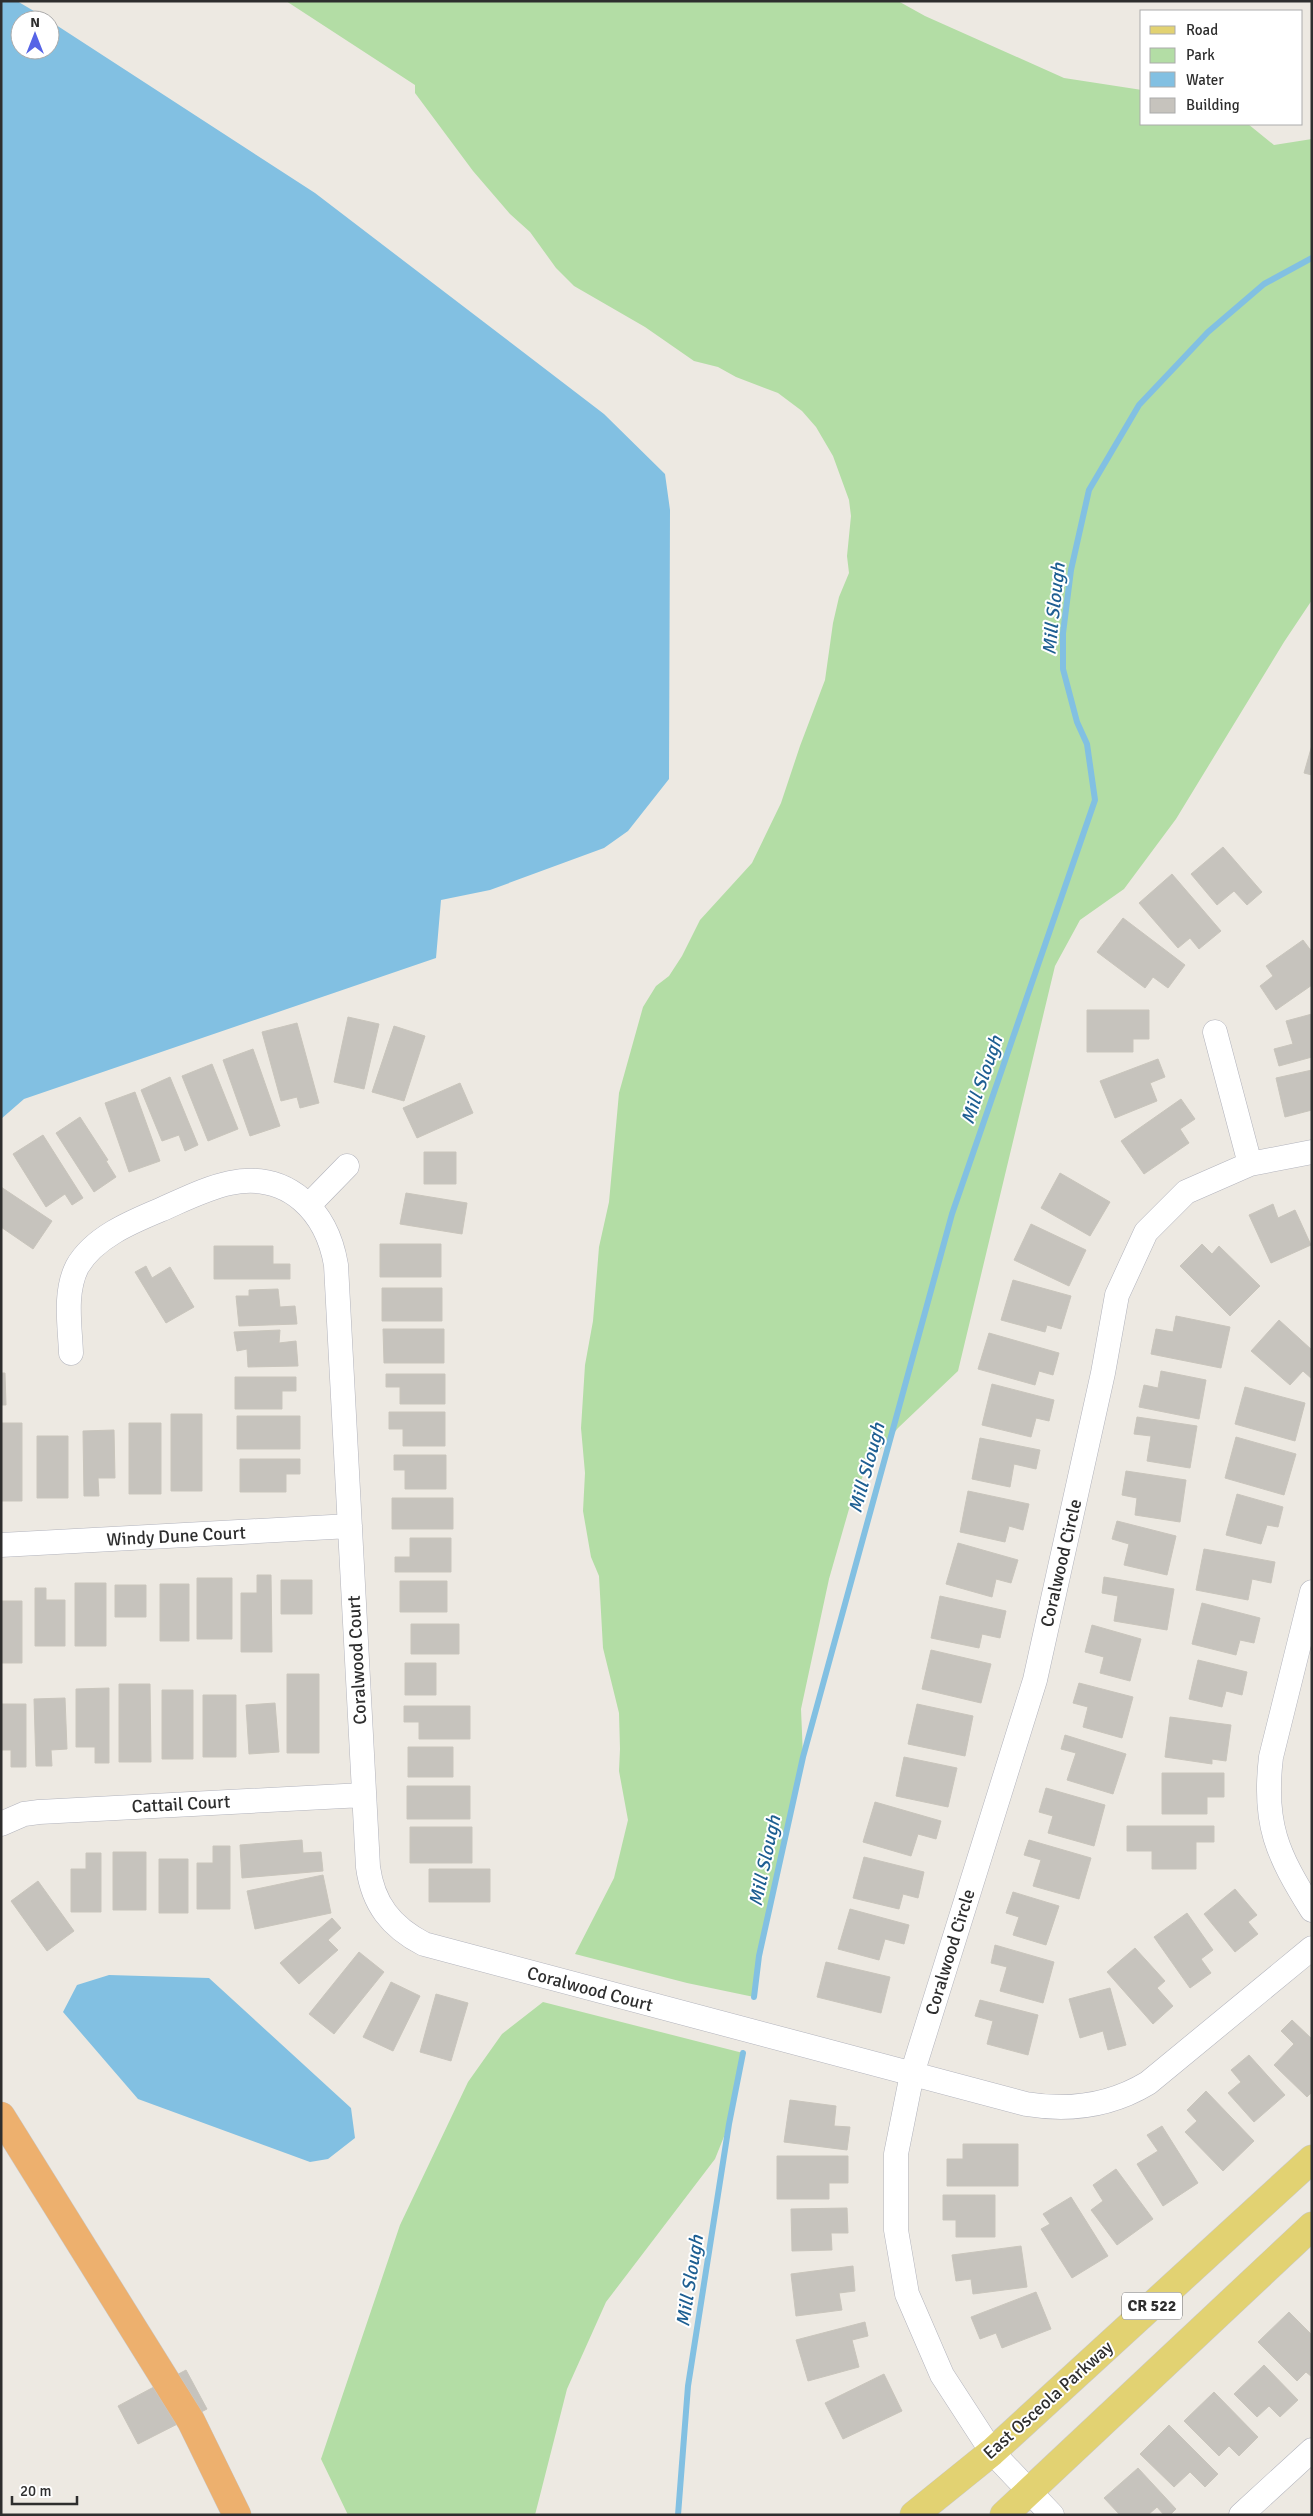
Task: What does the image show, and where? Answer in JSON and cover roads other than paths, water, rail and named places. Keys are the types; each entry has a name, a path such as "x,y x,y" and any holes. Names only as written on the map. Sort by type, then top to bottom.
{"highway":[{"path":"1,2116 191,2422 237,2515"}],"main road":[{"name":"East Osceola Parkway","path":"914,2515 992,2452 1312,2159"},
{"name":"CR 522","path":"1004,2515 1031,2492 1312,2226"}],"street":[{"path":"1215,1032 1250,1164"},
{"name":"Coralwood Circle","path":"1052,2515 992,2452 942,2375 907,2294 896,2230 896,2154 912,2074 1035,1680 1103,1373 1117,1295 1146,1232 1186,1192 1250,1164 1312,1152"},
{"path":"309,1205 347,1166"},
{"name":"Coralwood Court","path":"71,1353 70,1290 73,1277 85,1256 107,1237 142,1218 200,1193 230,1183 244,1181 271,1184 291,1193 309,1205 324,1224 336,1265 368,1867 374,1893 387,1917 397,1927 424,1944 912,2074"},
{"name":"Windy Dune Court","path":"1,1545 350,1526"},
{"path":"1312,1592 1271,1757 1268,1799 1270,1819 1280,1854 1287,1870 1312,1910"},
{"name":"Cattail Court","path":"1,1824 24,1814 39,1812 364,1795"},
{"path":"912,2074 1044,2107 1083,2106 1119,2098 1134,2092 1162,2073 1312,1948"},
{"path":"1242,2515 1312,2450"}],"water":[{"path":"1,1 17,1 32,10 10,10 10,60 60,60 60,27 315,193 604,414 665,474 670,510 669,779 628,831 604,848 490,890 441,900 436,958 24,1099 1,1119"},
{"path":"109,1975 209,1978 351,2108 355,2138 328,2159 310,2162 138,2099 63,2012 77,1985"}],"waterway":[{"name":"Mill Slough","path":"754,1997 759,1956 803,1757 952,1214 1095,800 1087,744 1077,722 1063,669 1063,633 1071,570 1089,490 1139,405 1208,332 1264,284 1312,258"},
{"name":"Mill Slough","path":"678,2515 688,2386 729,2124 743,2053"}]}
